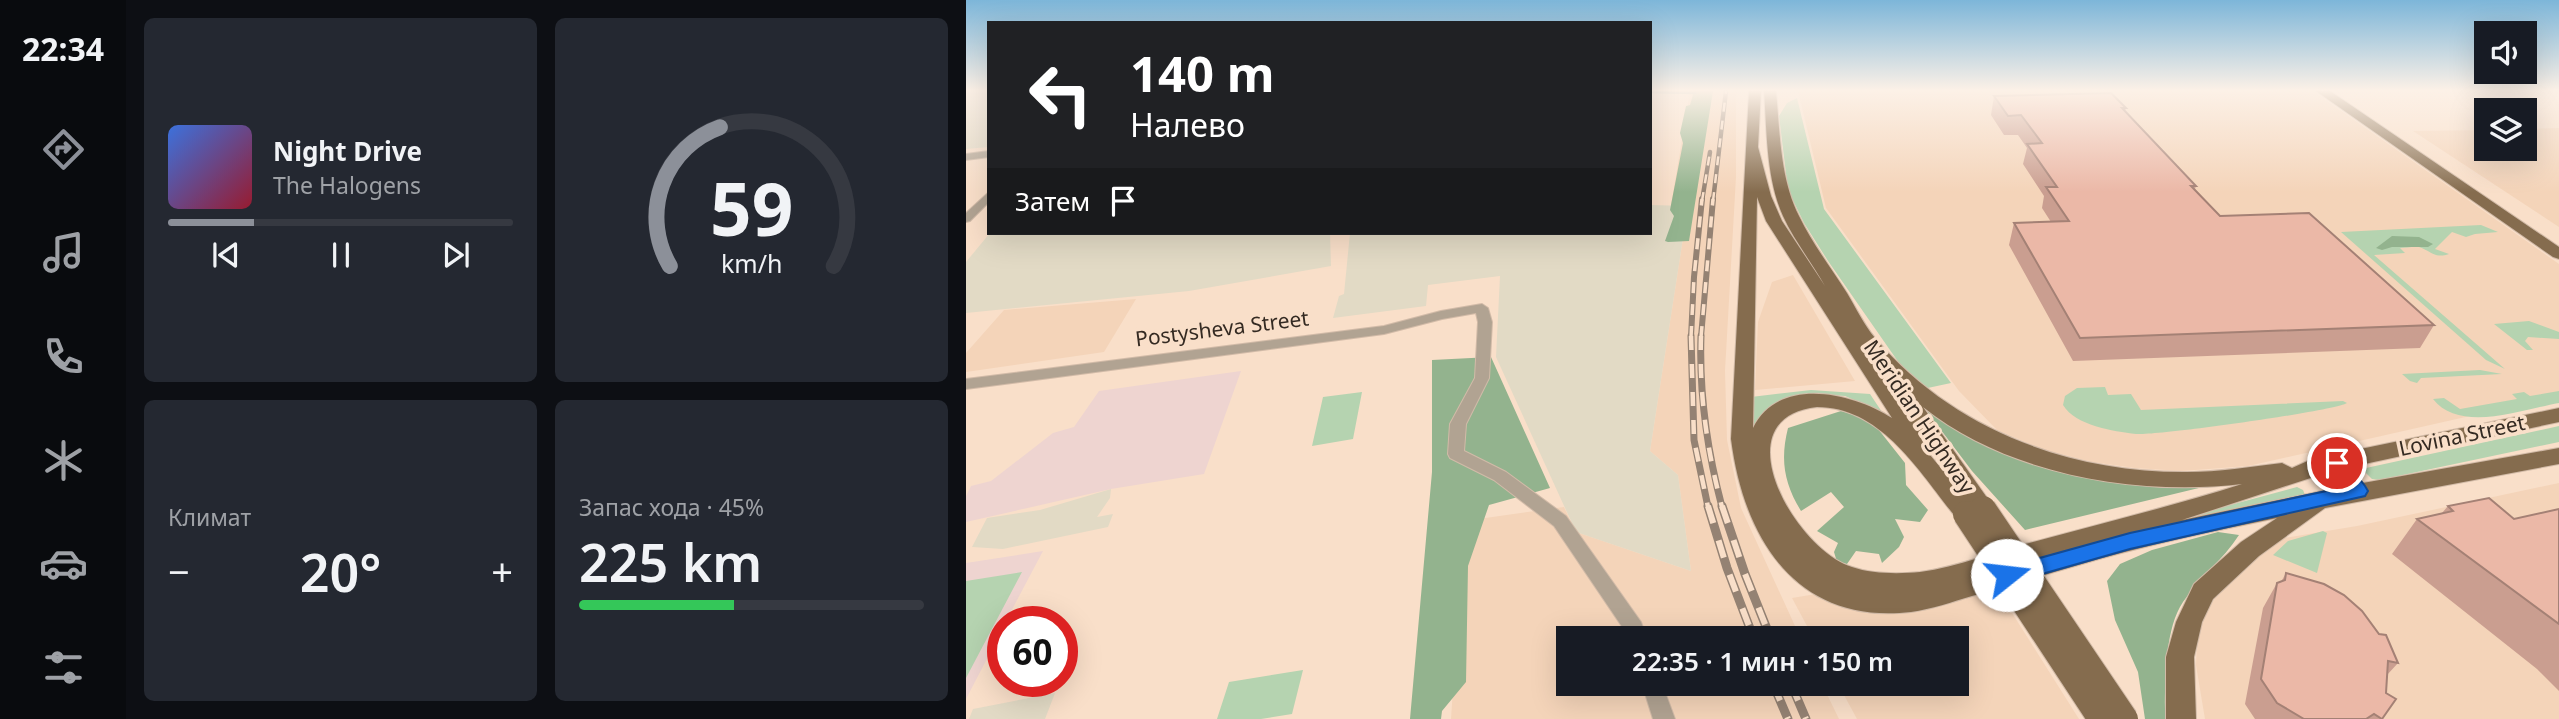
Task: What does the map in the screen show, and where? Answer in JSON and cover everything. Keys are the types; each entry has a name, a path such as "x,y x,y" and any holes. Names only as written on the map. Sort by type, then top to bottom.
{"main road":[{"name":"Meridian Highway","path":"1753,125 1751,148 1774,221 1974,512 2125,719"},
{"name":"Meridian Highway","path":"1773,125 1782,194 1790,216 2101,719"},
{"path":"2371,125 2559,254"},
{"path":"1751,148 1742,439 1745,473 1769,534 1785,557 1806,577 1832,592 1868,601 1909,601 2130,541 2359,491 2559,456"},
{"path":"1864,337 1913,388 1951,415 1995,439 2095,472 2174,480 2205,480 2330,464"},
{"path":"1974,512 1886,424 1854,405 1830,400 1809,401 1776,413 1764,425 1758,444 1760,465 1774,502 1802,547 1839,574 1885,583 1921,582 2214,502 2330,464"},
{"name":"Lovina Street","path":"2330,464 2559,415"},
{"path":"2330,464 2359,491"},
{"path":"2181,719 2180,657 2189,622 2203,592 2250,549 2321,500"}],"street":[{"path":"966,156 987,155"},
{"path":"966,219 987,197"},
{"name":"Postysheva Street","path":"966,384 1384,330 1441,315 1482,308 1485,322 1482,378 1458,424 1456,454 1500,476 1560,520 1633,626"},
{"path":"1656,696 1664,719"}],"shaded area":[{"path":"966,125 987,125 987,147 966,149"},
{"path":"1684,125 1736,125 1736,177 1725,371 1727,440 1741,508 1795,626 1556,626 1556,696 1828,696 1839,719 1451,719 1464,521 1564,507 1576,532 1691,571 1678,475 1650,451 1688,206 1671,206"},
{"path":"1806,125 2361,125 2559,264 2559,396 2248,466 2182,471 2135,468 2092,462 2041,449 1997,430 1959,391 1826,208"},
{"path":"2559,128 2559,227 2413,131 2474,130 2474,161 2537,161 2537,129"},
{"path":"1652,205 1688,206 1650,451 1678,475 1691,571 1576,532 1496,357 1500,276 1428,285 1426,306 1333,318 1339,296 1344,294 1350,235 1652,235"},
{"path":"988,235 1330,235 1331,266 1189,291 966,313 966,262"},
{"path":"1793,275 1855,381 1755,390 1758,322 1772,282"},
{"path":"1136,299 1104,352 966,372 966,353 1004,310"},
{"path":"1241,371 1204,474 1111,489 966,522 966,496 971,486 991,481 1053,433 1074,427 1099,391"},
{"path":"2559,483 2559,719 2205,719 2196,665 2197,641 2202,620 2218,593 2272,540 2357,526"},
{"path":"1111,489 1110,498 1097,517 1113,514 1108,527 1003,549 972,547 987,518 1040,510"},
{"path":"1043,551 1014,606 987,606 987,659 966,699 966,563"},
{"path":"1995,586 2079,719 1857,719 1845,696 1969,696 1969,626 1807,626 1792,598 1816,594 1851,608 1906,613"},
{"path":"1034,697 1053,697 1045,719 969,719 973,709"}],"green space":[{"path":"1682,125 1708,125 1689,241 1668,242 1665,241 1674,216 1670,210 1683,143 1680,133"},
{"path":"1780,125 1803,125 1824,209 1951,383 1923,389 1899,363 1828,261 1804,223 1788,190"},
{"path":"2481,225 2498,232 2466,237 2452,232 2435,249 2449,254 2437,255 2415,247 2400,248 2405,253 2374,255 2505,369 2486,360 2341,232"},
{"path":"2392,236 2419,237 2433,244 2428,247 2392,247 2382,250 2376,248"},
{"path":"2529,321 2559,332 2559,339 2528,337 2525,341 2533,350 2527,350 2494,324"},
{"path":"1491,357 1550,488 1489,505 1468,566 1466,682 1442,711 1441,719 1410,719 1432,472 1432,360"},
{"path":"2480,370 2502,374 2421,378 2417,383 2402,374"},
{"path":"2105,387 2108,395 2131,394 2141,410 2343,401 2347,403 2244,422 2150,434 2106,429 2086,423 2063,405 2065,396 2077,388"},
{"path":"1811,390 1870,394 1882,412 1845,396 1813,394 1750,439 1751,397"},
{"path":"2559,391 2559,403 2493,416 2459,415 2445,409 2433,399 2444,398 2460,409 2517,399 2512,394 2524,392 2530,396"},
{"path":"1362,392 1353,439 1312,446 1323,397"},
{"path":"1919,401 1941,418 2128,482 2203,487 2025,530 1972,471"},
{"path":"1841,411 1871,420 1905,463 1906,485 1928,510 1920,522 1895,519 1904,537 1899,547 1882,563 1879,554 1856,551 1847,564 1837,562 1834,552 1838,543 1817,531 1844,507 1831,492 1801,511 1787,481 1784,451 1788,428"},
{"path":"2559,426 2559,442 2379,480 2372,479 2365,472 2366,468"},
{"path":"2297,487 2303,490 2305,495 2196,519 2193,515"},
{"path":"2323,531 2327,533 2317,573 2273,555 2288,541"},
{"path":"2218,532 2239,535 2183,602 2172,627 2169,642 2165,719 2145,719 2138,672 2115,620 2107,581 2120,564 2152,550"},
{"path":"1022,572 1004,606 987,606 987,638 966,678 966,581"},
{"path":"1303,670 1292,714 1261,719 1217,719 1229,682"}],"building":[{"path":"2028,125 2138,125 2196,186 2191,186 2220,216 2309,213 2434,325 2080,338 2014,223 2069,221 2046,187 2057,187 2027,144 2042,143"},
{"path":"2489,498 2514,519 2559,509 2559,624 2417,519 2453,511 2448,506"},
{"path":"2286,573 2324,584 2344,595 2362,611 2379,634 2386,635 2398,663 2388,661 2386,693 2396,699 2382,719 2374,714 2366,719 2304,719 2277,703 2261,679 2277,583 2285,580"}],"railway":[{"path":"1713,201 1722,125"},
{"path":"1702,201 1710,152"},
{"path":"1691,337 1702,199"},
{"path":"1701,337 1713,199"},
{"path":"1691,337 1694,440 1708,507"},
{"path":"1701,337 1705,422 1722,507"},
{"path":"1708,506 1749,626"},
{"path":"1722,506 1766,626"},
{"path":"1778,696 1788,719"},
{"path":"1796,696 1806,719"}],"route":[{"path":"2007,575 2130,541 2359,491 2337,463"}]}
